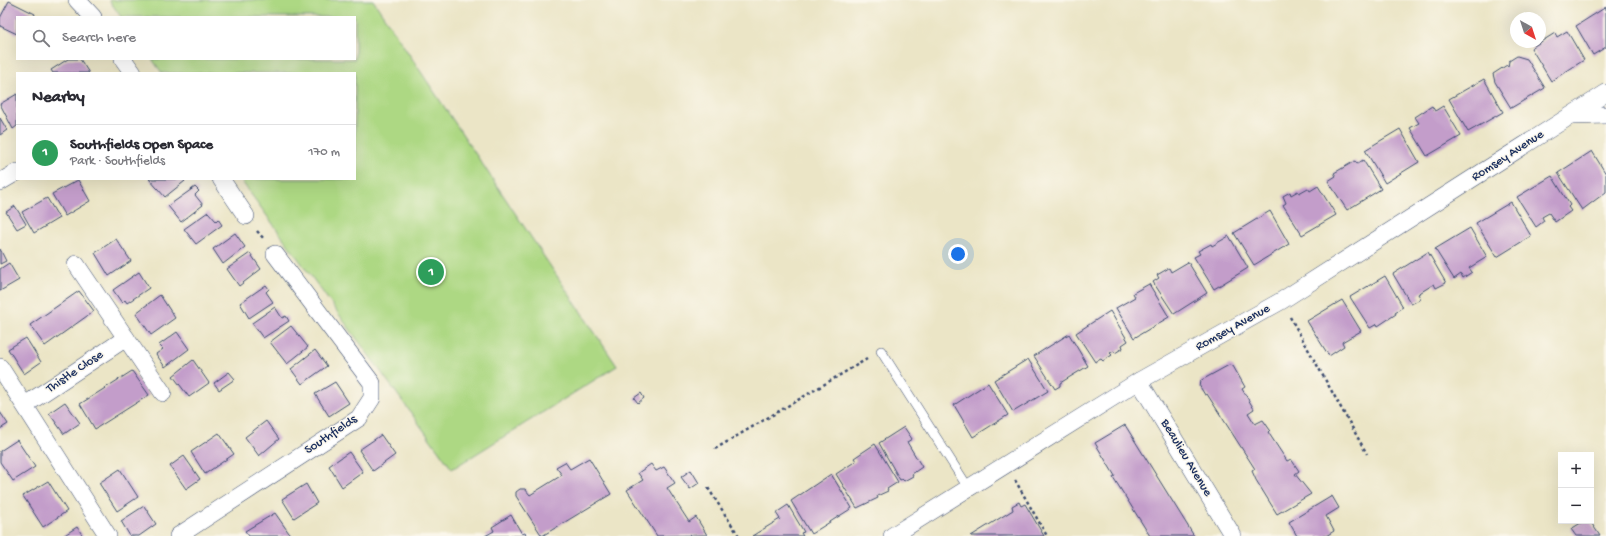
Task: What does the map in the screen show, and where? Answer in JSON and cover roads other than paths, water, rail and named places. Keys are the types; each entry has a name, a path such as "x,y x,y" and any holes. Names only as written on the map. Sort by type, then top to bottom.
{"street":[{"path":"77,0 93,16"},
{"path":"124,60 132,72"},
{"name":"Romsey Avenue","path":"892,536 1139,381 1281,301 1606,93"},
{"path":"1571,116 1606,115"},
{"path":"0,182 16,173"},
{"path":"222,180 246,216"},
{"name":"Southfields","path":"178,536 359,418 372,398 372,383 275,254"},
{"path":"76,264 163,393"},
{"name":"Thistle Close","path":"25,405 126,338"},
{"path":"0,367 108,536"},
{"name":"Beaulieu Avenue","path":"1139,381 1233,536"}],"lane":[{"path":"881,351 969,489"}],"place":[{"name":"Southfields Open Space","path":"431,272"}]}
